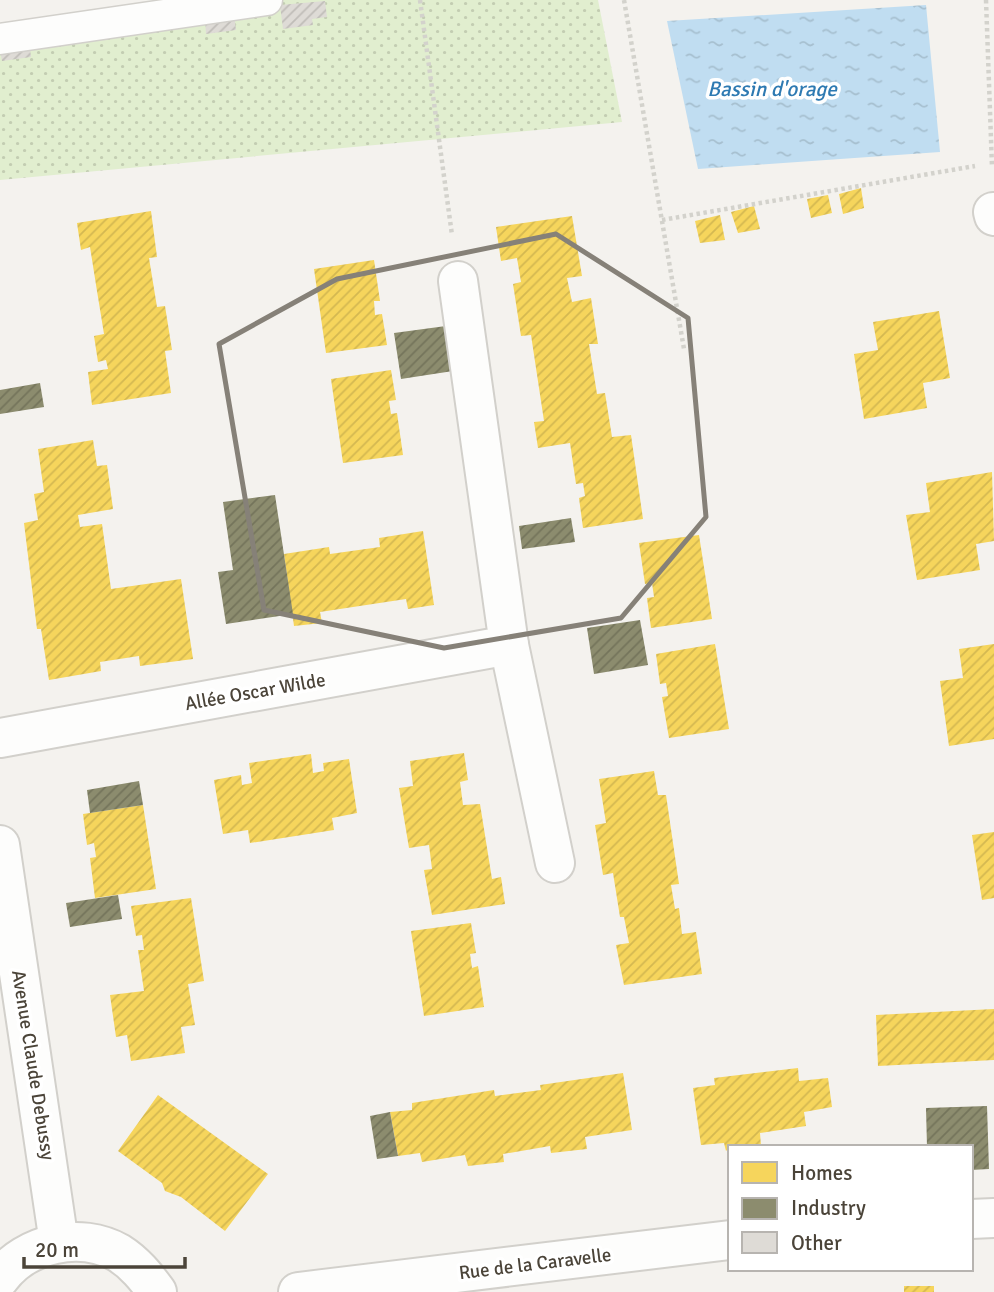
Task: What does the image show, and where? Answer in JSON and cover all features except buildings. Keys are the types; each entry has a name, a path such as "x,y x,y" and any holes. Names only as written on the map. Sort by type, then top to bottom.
{"street":[{"path":"458,281 509,645 555,863"},
{"name":"Allée Oscar Wilde","path":"0,738 509,645"},
{"name":"Avenue Claude Debussy","path":"0,845 59,1243"},
{"path":"973,1219 994,1218"},
{"name":"Rue de la Caravelle","path":"298,1292 728,1240"},
{"path":"0,1278 8,1268 31,1251 59,1243 89,1243 118,1252 142,1271 157,1292"}],"lane":[{"path":"0,39 267,0"}],"path":[{"path":"420,0 458,281"},
{"path":"624,0 684,349"},
{"path":"986,0 994,214"},
{"path":"662,220 992,163"}],"highlighted area":[{"path":"556,234 688,318 706,517 621,618 444,648 264,610 219,344 337,279"}],"green space":[{"path":"209,0 598,0 622,122 0,180 0,29"}],"water":[{"name":"Bassin d'orage","path":"926,5 940,152 698,169 667,21"}]}
